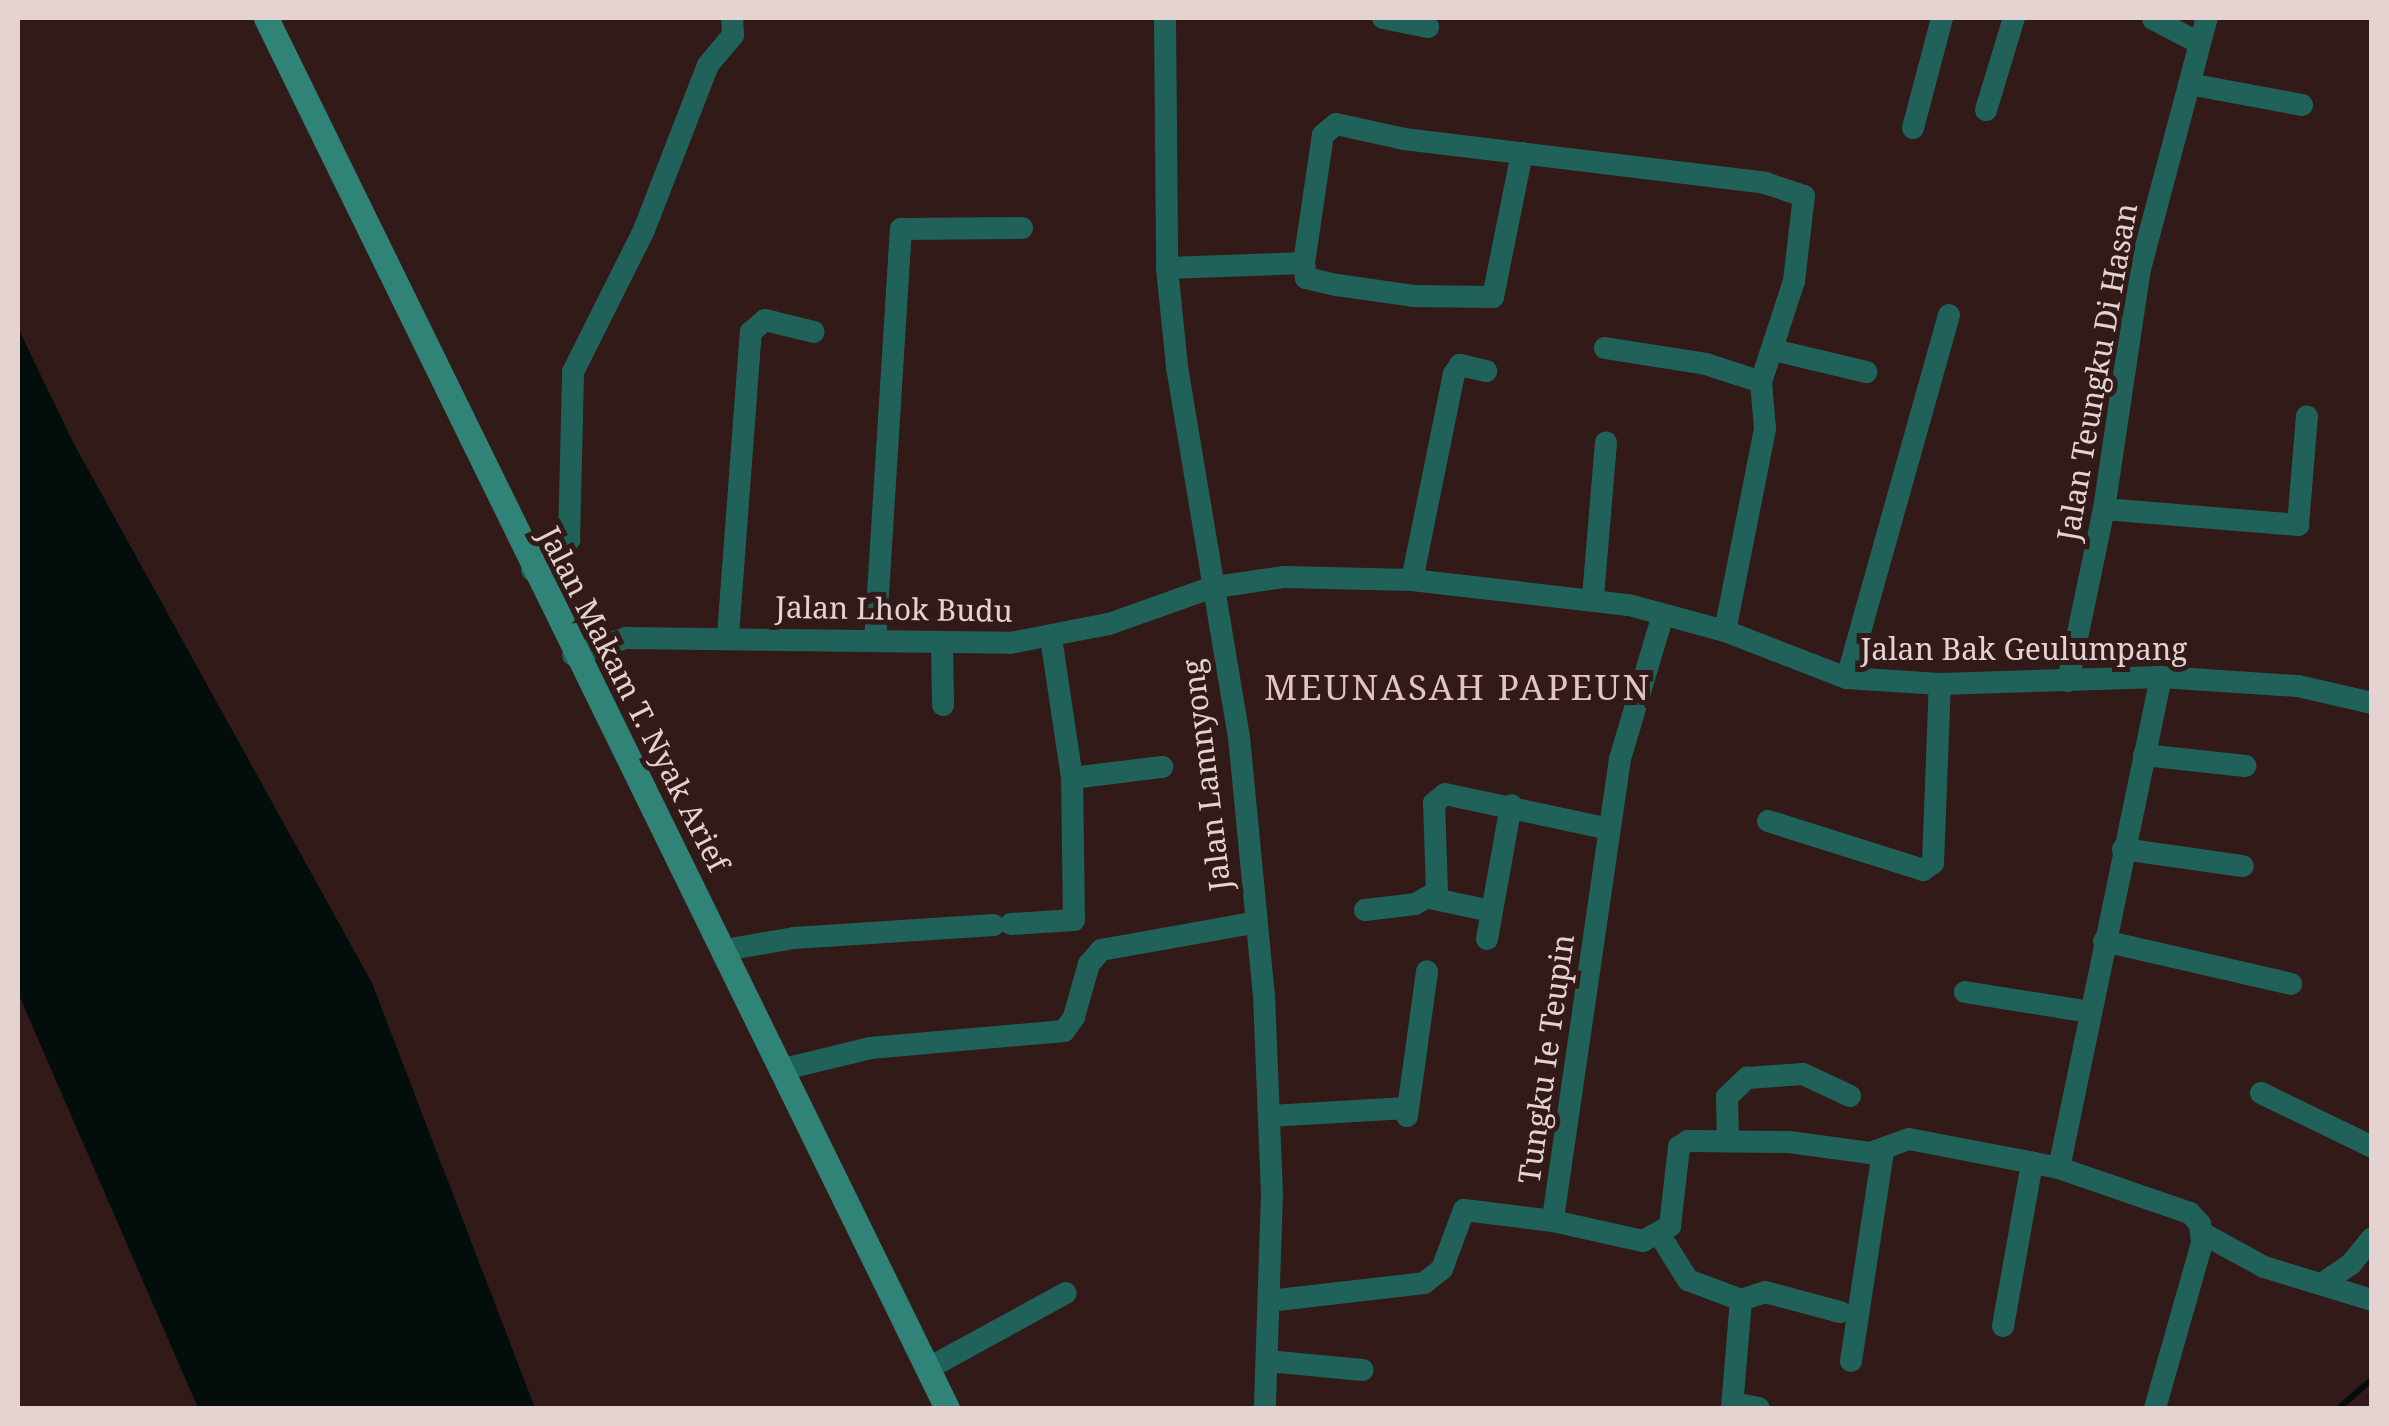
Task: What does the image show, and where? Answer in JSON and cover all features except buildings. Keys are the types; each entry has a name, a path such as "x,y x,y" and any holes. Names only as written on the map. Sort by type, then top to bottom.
{"street":[{"name":"Jalan Makam T. Nyak Arief","path":"266,18 573,656 724,950 946,1408"},
{"path":"532,570 569,540 573,372 644,230 708,66 733,35 732,18"},
{"name":"Jalan Lamnyong","path":"1165,18 1167,268 1210,588 1238,736 1270,1116 1265,1408"},
{"path":"1384,18 1428,27"},
{"path":"1913,128 1942,18"},
{"path":"1986,110 2014,18"},
{"name":"Jalan Teungku Di Hasan","path":"2068,681 2104,509 2140,269 2207,18"},
{"path":"2153,19 2199,42"},
{"path":"2189,84 2302,105"},
{"path":"1522,153 1493,296 1413,296 1306,278 1304,263 1323,135 1330,124 1522,153 1754,181 1804,196 1808,208 1794,280 1761,382 1764,429 1725,632"},
{"path":"875,641 901,229 1022,228"},
{"path":"1167,268 1304,263"},
{"path":"1847,678 1949,315"},
{"path":"728,636 751,332 765,320 814,332"},
{"path":"1605,348 1706,364 1761,382"},
{"path":"1774,350 1866,372"},
{"path":"1412,580 1454,374 1460,364 1486,371"},
{"path":"2104,509 2298,525 2308,416"},
{"path":"1593,597 1606,443"},
{"name":"Jalan Bak Geulumpang","path":"1210,588 1284,577 1412,580 1593,597 1725,632 1847,678 1940,684 2160,677 2298,686 2372,703"},
{"name":"Jalan Lhok Budu","path":"573,656 626,638 728,636 942,645 1051,637 1210,588"},
{"name":"Tungku Ie Teupin","path":"1661,1237 1643,1241 1553,1222 1620,758 1662,618"},
{"path":"724,950 794,938 1074,920 1072,778 1051,637"},
{"path":"942,645 943,705"},
{"path":"2058,1168 2160,677"},
{"path":"1768,821 1923,870 1933,863 1940,684"},
{"path":"2144,754 2245,766"},
{"path":"1072,778 1162,767"},
{"path":"1428,898 1440,881 1438,797 1511,805 1609,828"},
{"path":"1487,940 1511,805"},
{"path":"2123,849 2244,866"},
{"path":"1365,910 1428,898 1492,911"},
{"path":"780,1070 870,1048 1064,1030 1074,1017 1088,964 1101,950 1252,923"},
{"path":"2104,941 2291,984"},
{"path":"1270,1116 1407,1112 1428,971"},
{"path":"1964,992 2090,1012"},
{"path":"1728,1141 1727,1097 1747,1078 1803,1074 1850,1096"},
{"path":"2261,1093 2372,1146"},
{"path":"1840,1312 1765,1292 1741,1300 1677,1271 1661,1237 1674,1212 1680,1144 1728,1141 1883,1151 1909,1139 2058,1168 2190,1213 2202,1233 2264,1267 2372,1300"},
{"path":"1851,1361 1883,1151"},
{"path":"2002,1326 2032,1163"},
{"path":"1269,1301 1424,1284 1442,1269 1464,1210 1553,1222"},
{"path":"2155,1408 2202,1233"},
{"path":"2323,1283 2351,1264 2372,1238"},
{"path":"927,1369 1066,1293"},
{"path":"1741,1300 1733,1406 1759,1408"},
{"path":"1268,1361 1363,1370"}],"shaded area":[{"path":"18,328 74,444 372,983 535,1408 198,1408 18,993"}],"waterway":[{"path":"2339,1408 2372,1379"}],"district":[{"name":"MEUNASAH PAPEUN","path":"1458,687"}]}
